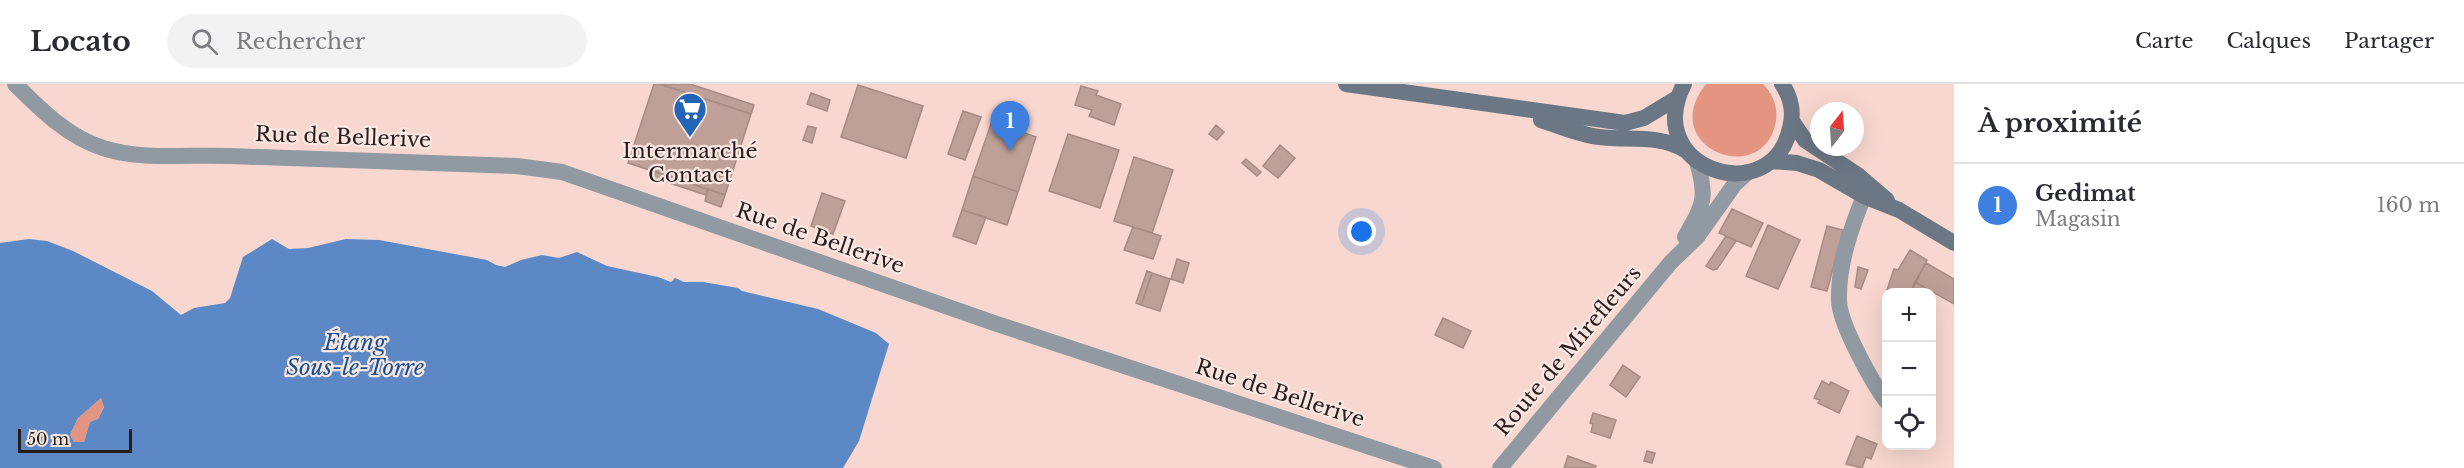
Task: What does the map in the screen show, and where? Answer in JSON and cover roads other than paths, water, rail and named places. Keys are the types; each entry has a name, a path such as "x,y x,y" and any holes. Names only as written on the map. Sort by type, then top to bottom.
{"main road":[{"path":"1346,84 1625,123 1644,118 1680,91"},
{"path":"1491,104 1596,137 1628,141 1656,139 1671,141 1697,162 1713,171 1731,174 1748,172 1771,160 1782,149 1789,136 1792,121 1791,105 1785,86"},
{"path":"1680,91 1674,116 1685,150"},
{"path":"1792,121 1805,140 1858,176 1899,210 1954,243"},
{"path":"1771,160 1797,163 1819,170 1864,196 1899,210"}],"street":[{"name":"Rue de Bellerive","path":"15,84 45,112 76,136 102,148 118,152 158,157 210,155 517,166 562,172 994,323 1434,468"},
{"name":"Route de Mirefleurs","path":"1671,262 1702,206 1705,189 1697,162"},
{"name":"Route de Mirefleurs","path":"1500,468 1671,262 1697,237 1734,185 1748,172"},
{"path":"1864,196 1852,225 1840,280 1839,302 1842,316 1855,345 1884,396"}],"water":[{"name":"Étang Sous-le-Torre","path":"29,239 47,241 73,251 152,291 181,315 194,308 225,303 230,298 243,257 272,239 289,249 308,248 346,239 379,240 487,260 505,267 542,255 559,258 577,252 607,266 671,282 675,278 684,282 703,282 738,288 742,291 818,309 876,333 889,344 859,441 843,468 0,468 0,243","holes":["101,398 104,407 98,419 90,422 84,442 74,442 70,435 78,418"]}],"place":[{"name":"Intermarché Contact","path":"690,138"},
{"name":"Gedimat","path":"1010,151"}]}
